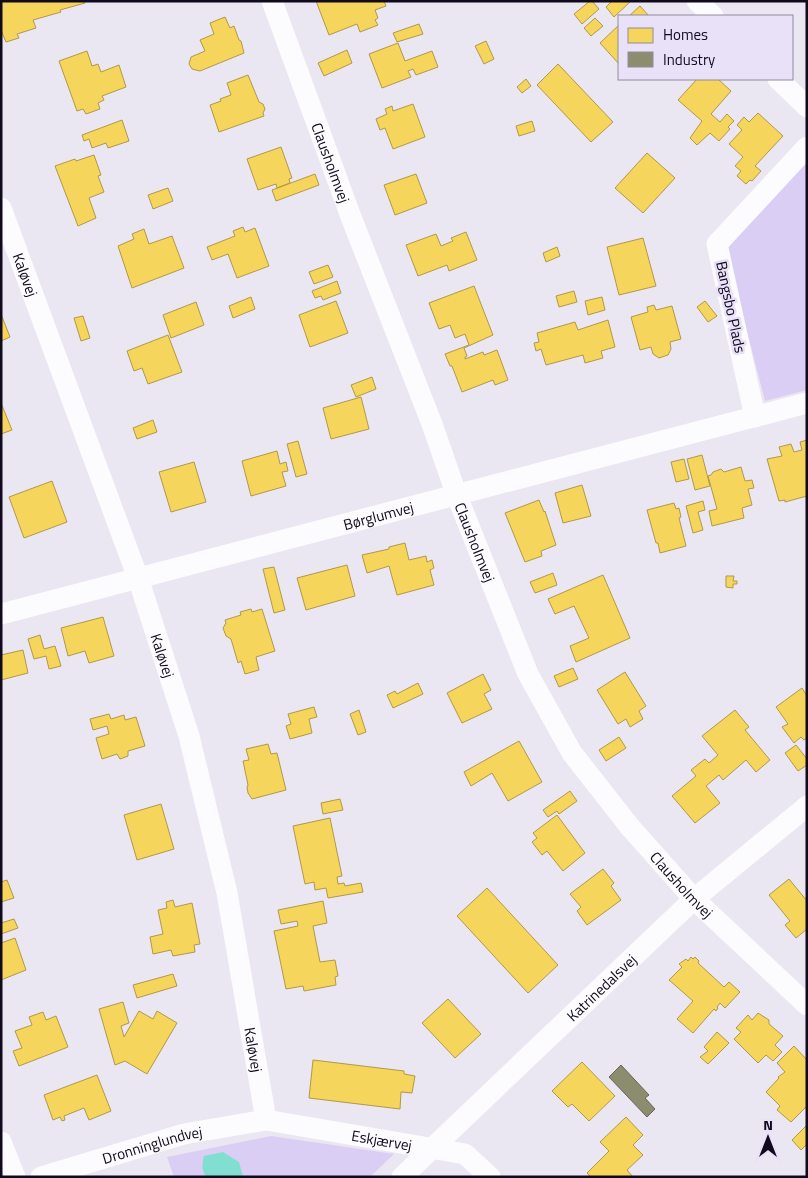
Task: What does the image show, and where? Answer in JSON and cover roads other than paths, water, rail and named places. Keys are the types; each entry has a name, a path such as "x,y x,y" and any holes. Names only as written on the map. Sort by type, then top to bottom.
{"street":[{"name":"Clausholmvej","path":"272,1 351,217 432,424 457,496 528,674 572,753 630,827 694,899 807,1005"},
{"path":"697,1 712,15"},
{"path":"779,80 807,106"},
{"name":"Bangsbo Plads","path":"755,417 717,244 807,147"},
{"name":"Kaløvej","path":"1,208 138,578 189,736 227,893 266,1120"},
{"path":"755,417 807,403"},
{"name":"Børglumvej","path":"1,614 755,417"},
{"name":"Katrinedalsvej","path":"402,1177 694,899 807,806"},
{"name":"Eskjærvej","path":"266,1120 465,1154 490,1177"},
{"name":"Dronninglundvej","path":"41,1177 184,1134 266,1120"},
{"path":"1,1142 15,1177"}]}
